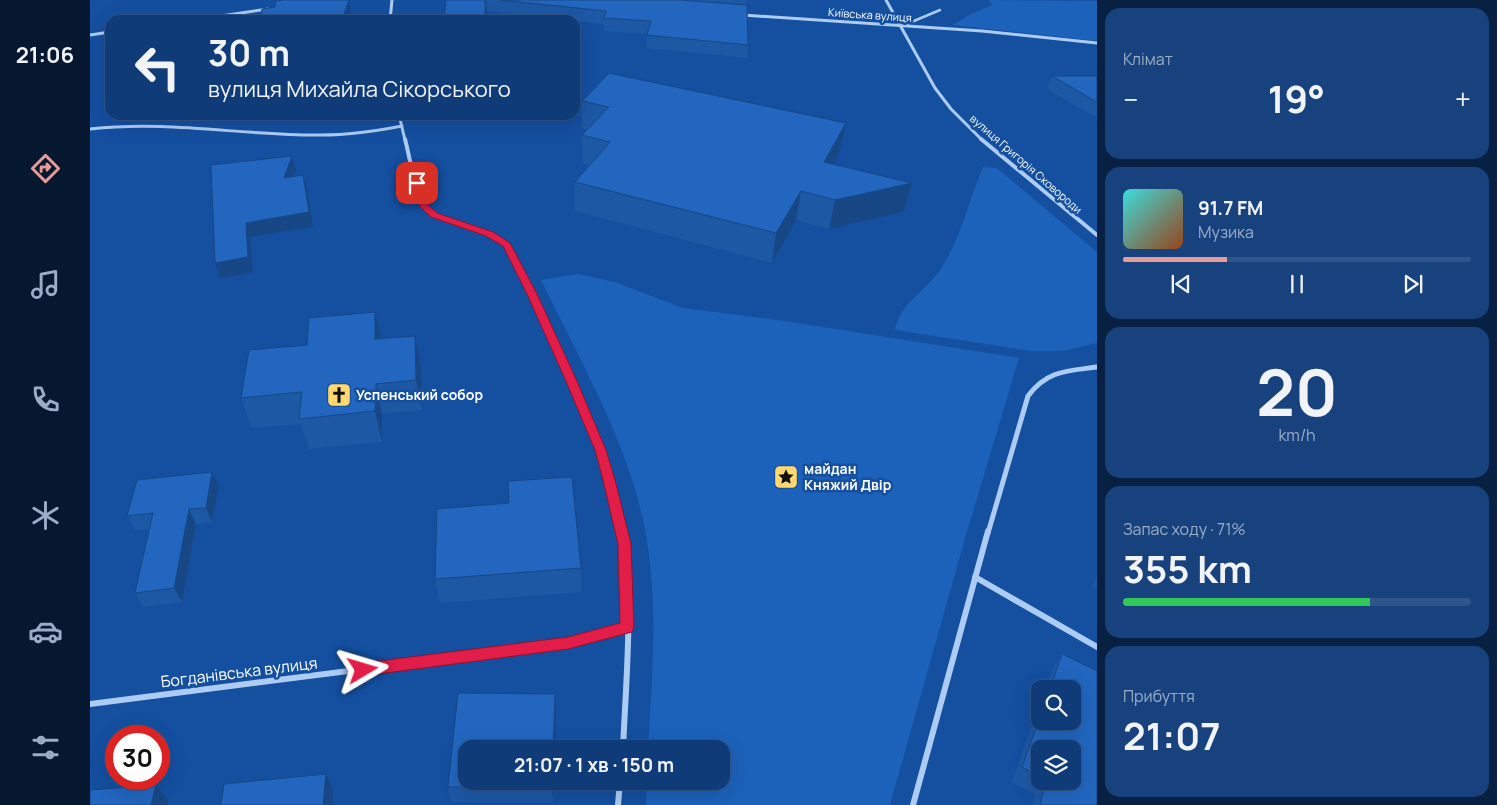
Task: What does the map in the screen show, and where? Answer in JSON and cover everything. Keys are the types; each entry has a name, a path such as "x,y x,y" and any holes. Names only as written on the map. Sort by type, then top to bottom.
{"street":[{"path":"390,15 392,0"},
{"name":"вулиця Григорія Сковороди","path":"886,0 935,88 951,109 985,143 1097,236"},
{"path":"229,15 271,9"},
{"name":"Київська вулиця","path":"738,15 1016,34 1097,43"},
{"path":"90,34 105,32"},
{"path":"400,120 420,196 425,207 434,215 490,234 506,245 563,361 600,450 618,510 624,544 627,627 622,740"},
{"path":"90,129 151,124 313,135 360,133 402,126"},
{"path":"913,805 975,577 1028,396 1033,386 1050,374 1097,368"},
{"path":"975,577 1097,647"},
{"name":"Богданівська вулиця","path":"90,704 520,650 568,643 627,627"},
{"path":"618,805 619,790"}],"lane":[{"path":"902,26 940,10"}],"shaded area":[{"path":"989,0 1097,1 1097,41 953,25 967,16 992,5"},
{"path":"983,167 997,168 1097,252 1097,343 1062,351 1031,351 895,330 907,305 934,278 947,258 959,233"},
{"path":"578,274 615,282 683,308 785,321 1019,358 964,542 890,805 646,805 647,790 730,790 730,740 649,740 653,619 647,541 640,507 618,440 588,374 541,280"}],"building":[{"path":"349,0 344,15 261,15 262,9 275,7 276,1"},
{"path":"446,0 485,0 485,15 444,15"},
{"path":"500,0 680,0 747,5 748,45 647,35 651,21 604,18 606,11"},
{"path":"609,73 846,123 824,162 912,183 835,200 801,191 776,233 575,182 610,142 582,135 609,107 582,101"},
{"path":"1052,76 1097,76 1097,102"},
{"path":"292,156 284,178 303,175 309,212 246,223 248,257 215,263 211,165"},
{"path":"375,312 375,339 415,336 416,380 376,384 375,411 299,419 302,392 241,398 249,350 307,345 309,318"},
{"path":"212,472 206,508 189,509 174,588 135,593 153,513 127,516 137,480"},
{"path":"572,477 581,568 435,579 437,509 509,503 508,481"},
{"path":"1062,654 1097,671 1097,805 1040,805 1044,790 1081,790 1081,740 1032,740 1035,730 1081,730 1081,680 1053,680"},
{"path":"458,693 555,694 553,740 458,740 458,787 448,787"},
{"path":"1031,742 1031,772 1022,767"},
{"path":"326,774 323,805 221,805 224,784"},
{"path":"90,790 155,790 151,805 90,805"}],"place":[{"name":"Успенський собор","path":"339,395"},
{"name":"майдан Княжий Двір","path":"786,477"}],"route":[{"path":"363,670 568,643 627,627 624,544 618,510 600,450 571,379 532,294 506,245 500,239 481,230 434,215 425,207 417,183"}]}
